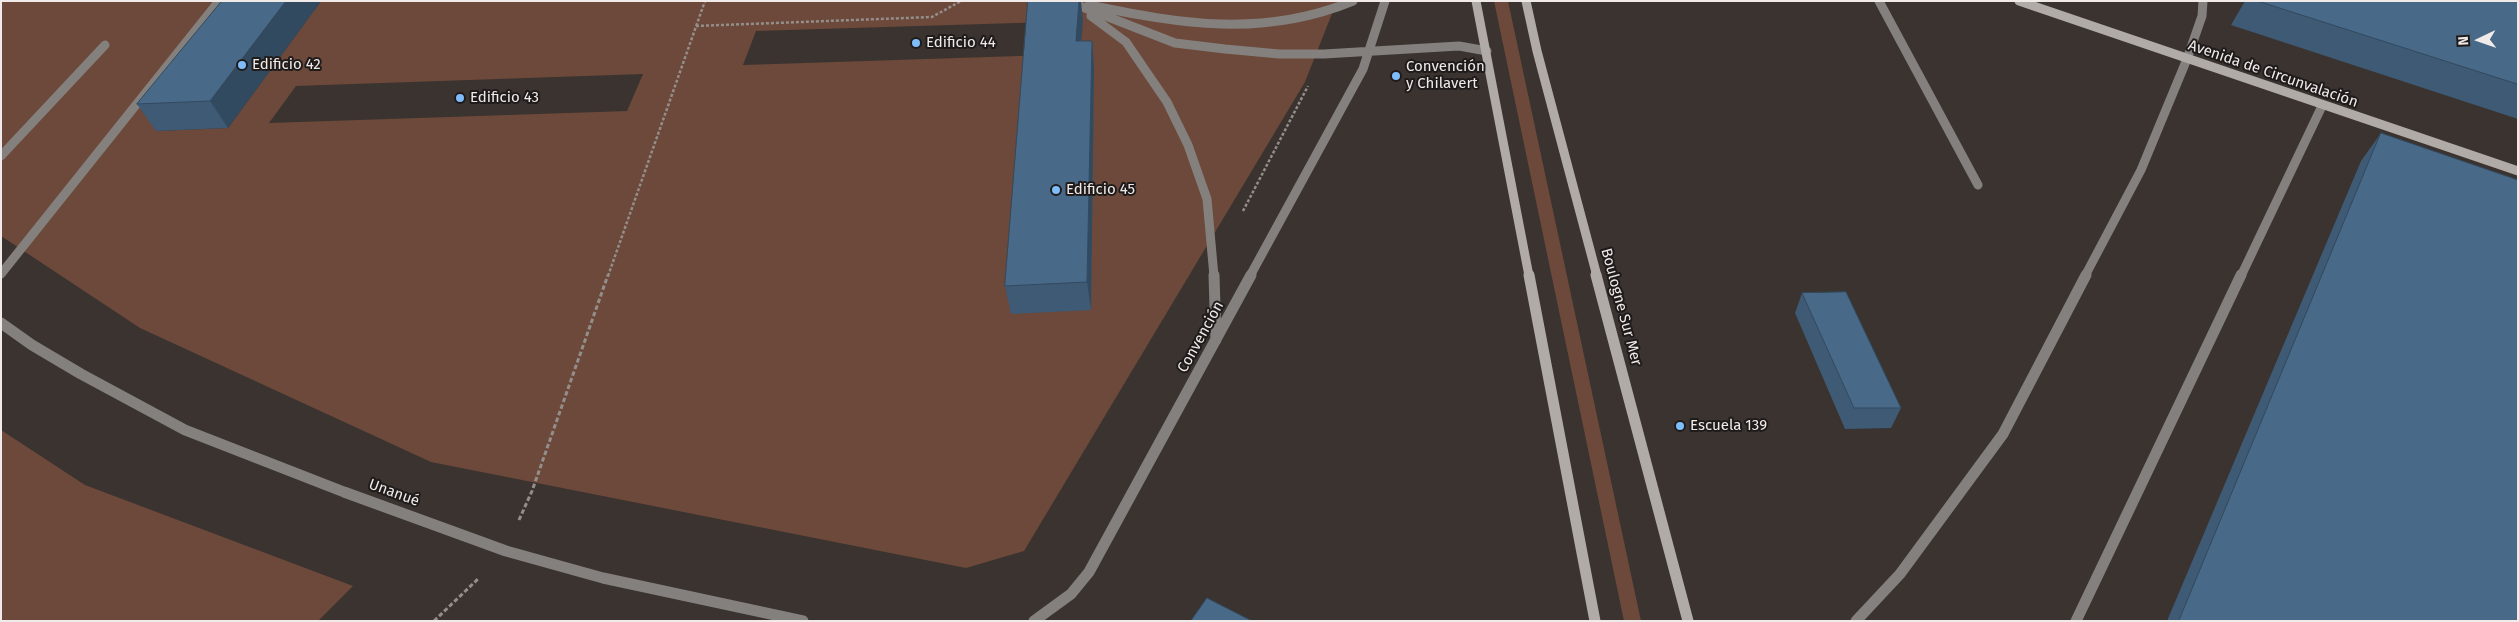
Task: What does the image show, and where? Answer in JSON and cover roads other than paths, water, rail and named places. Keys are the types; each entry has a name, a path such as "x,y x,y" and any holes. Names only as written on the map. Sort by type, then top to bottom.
{"main road":[{"path":"1476,1 1595,621"},
{"name":"Boulogne Sur Mer","path":"1526,1 1539,60 1688,621"},
{"name":"Avenida de Circunvalación","path":"2019,1 2322,106 2518,171"}],"street":[{"path":"1,274 219,1"},
{"path":"1068,1 1135,15 1231,25 1290,20 1328,13 1353,1"},
{"path":"1068,1 1175,43 1279,54 1324,54 1434,46 1459,46 1487,51"},
{"path":"1068,1 1126,42 1167,102 1188,145 1207,199 1214,266 1216,341"},
{"name":"Convención","path":"1035,620 1071,594 1089,572 1363,70 1385,1"},
{"path":"1879,1 1978,185"},
{"path":"1856,621 1900,574 2003,434 2140,170 2188,59 2202,16 2203,1"},
{"path":"1,156 105,45"},
{"path":"2076,621 2322,106"},
{"name":"Unanué","path":"1,323 32,345 81,374 185,430 506,551 603,578 803,621"}],"place":[{"name":"Edificio 44","path":"916,43"},
{"name":"Edificio 42","path":"242,65"},
{"name":"Convención y Chilavert","path":"1396,76"},
{"name":"Edificio 43","path":"460,98"},
{"name":"Edificio 45","path":"1056,190"},
{"name":"Escuela 139","path":"1680,426"}]}
